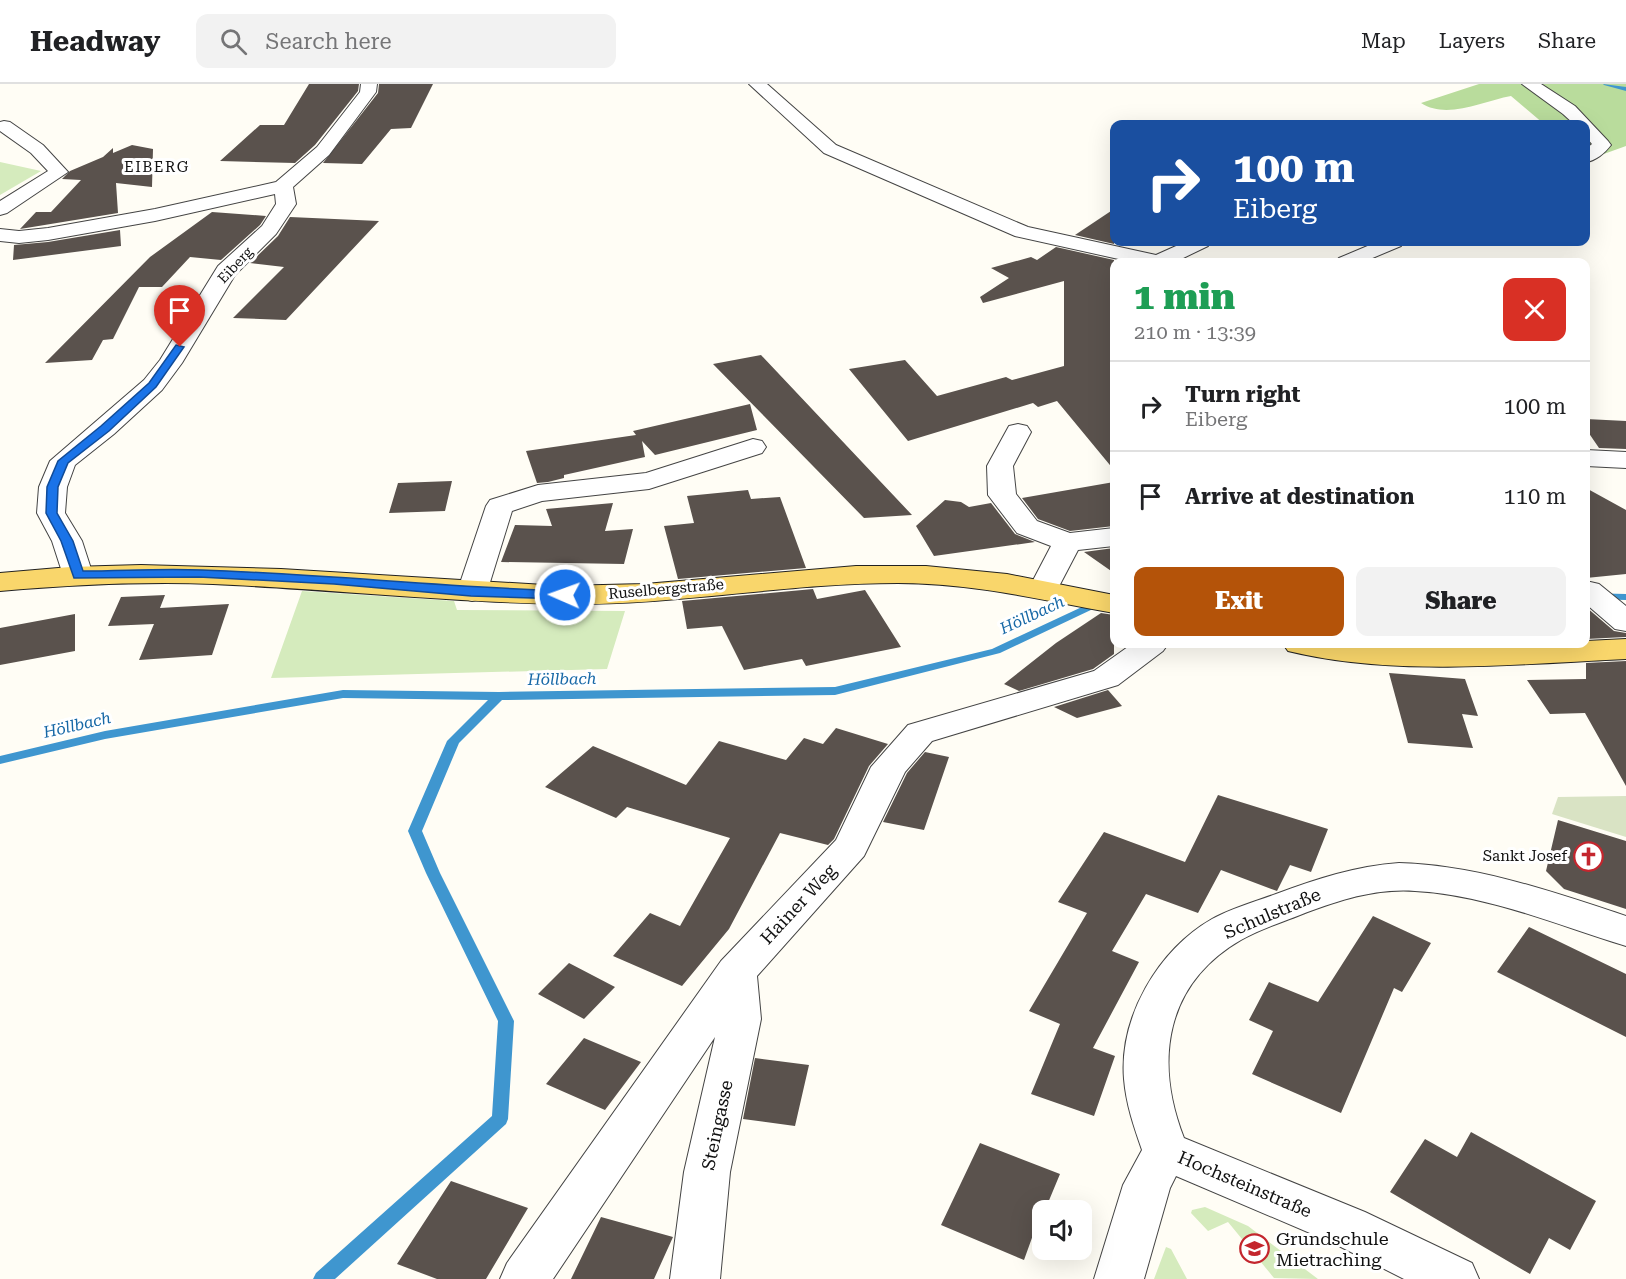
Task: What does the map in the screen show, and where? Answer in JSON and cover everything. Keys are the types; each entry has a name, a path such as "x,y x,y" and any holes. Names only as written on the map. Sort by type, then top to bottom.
{"main road":[{"name":"Ruselbergstraße","path":"0,582 78,575 199,573 334,580 471,592 565,595 631,594 772,580 895,574 988,578 1110,603"},
{"path":"1343,648 1410,654 1492,655 1626,649"}],"street":[{"path":"0,235 17,239 107,224 206,205 283,186 323,151 368,92 369,84"},
{"path":"757,84 830,149 1022,232 1141,258"},
{"path":"1530,84 1569,110 1578,120"},
{"path":"0,209 59,172 37,149 4,126"},
{"path":"1590,132 1602,145 1590,154"},
{"name":"Eiberg","path":"78,575 67,541 51,513 53,487 63,461 105,429 153,385 226,271 269,230 286,204 283,186"},
{"path":"1167,258 1193,246"},
{"path":"1356,258 1384,246"},
{"path":"1018,432 1000,466 1002,495 1026,527 1066,542 1110,537"},
{"path":"471,592 500,506 538,493 649,481 753,447"},
{"path":"1590,458 1626,460"},
{"path":"1044,588 1066,542"},
{"name":"Hainer Weg","path":"525,1279 736,972 851,848 889,767 920,733 1106,678 1147,648"},
{"name":"Schulstraße","path":"1166,1151 1149,1102 1145,1058 1154,1011 1187,958 1220,933 1336,886 1377,877 1416,878 1512,894 1626,931"},
{"name":"Steingasse","path":"695,1279 707,1172 740,1019 736,972"},
{"path":"1119,1279 1147,1185 1166,1151"},
{"name":"Hochsteinstraße","path":"1166,1151 1348,1227 1454,1279"}],"green space":[{"path":"1479,84 1626,84 1626,146 1601,155 1590,153 1590,120 1539,120 1511,96 1454,110 1431,108 1421,103"},
{"path":"0,162 41,171 0,195"},
{"path":"302,591 454,601 457,610 625,611 607,669 271,678"},
{"path":"1626,796 1626,837 1552,814 1558,797"},
{"path":"1205,1207 1248,1226 1318,1279 1274,1278 1228,1222 1208,1231 1191,1213 1192,1210"},
{"path":"1166,1247 1171,1249 1187,1279 1154,1279"}],"building":[{"path":"309,84 359,84 358,91 315,145 295,163 220,161 260,125 284,125"},
{"path":"379,84 433,84 411,128 391,129 362,164 323,163 378,93"},
{"path":"132,145 153,149 152,187 116,183 118,213 20,229 36,212 51,212 81,180 62,179 70,171 103,157 113,148 113,153"},
{"path":"212,212 266,216 260,225 221,260 190,257 162,287 139,287 113,339 103,340 92,360 45,363 150,257"},
{"path":"1110,212 1110,243 1075,235"},
{"path":"290,217 379,221 286,320 233,318 284,267 250,263 278,236"},
{"path":"120,230 121,246 13,260 14,245"},
{"path":"1056,247 1110,259 1110,465 1057,401 1038,407 1033,403 908,441 849,369 905,360 937,396 1006,377 1012,380 1064,366 1064,281 983,303 980,297 1009,278 991,268 1031,257 1037,260"},
{"path":"761,355 912,515 864,518 713,364"},
{"path":"750,404 757,430 655,455 642,441 645,457 564,475 564,478 548,482 537,483 526,451 636,435 633,431"},
{"path":"1590,419 1626,421 1626,449 1599,448 1590,435"},
{"path":"452,481 445,511 389,513 398,483"},
{"path":"1110,483 1110,526 1070,531 1038,519 1022,498"},
{"path":"748,490 751,499 780,497 806,568 678,579 664,526 694,523 687,496"},
{"path":"1590,490 1626,510 1626,574 1590,578"},
{"path":"945,500 961,502 969,507 991,503 1015,534 1035,542 934,556 916,526"},
{"path":"613,503 605,531 633,529 624,564 501,562 515,525 552,526 546,509"},
{"path":"1110,549 1110,570 1084,552"},
{"path":"813,589 817,599 865,590 901,647 806,666 802,659 744,670 722,626 687,629 682,601"},
{"path":"165,595 160,608 229,604 212,655 139,660 154,624 108,626 121,597"},
{"path":"1590,610 1614,631 1626,633 1626,637 1590,639"},
{"path":"1101,613 1110,614 1110,648 1114,648 1114,654 1093,669 1019,691 1004,684 1056,643"},
{"path":"75,614 75,651 0,665 0,628"},
{"path":"1626,661 1626,786 1585,713 1550,714 1527,680 1586,679 1586,663"},
{"path":"1389,673 1465,679 1478,716 1462,714 1473,748 1408,743"},
{"path":"1108,690 1122,706 1077,718 1054,707"},
{"path":"836,728 888,744 869,766 834,839 828,845 780,833 729,929 682,986 613,956 650,913 680,926 730,838 627,807 616,818 545,787 593,746 686,785 719,741 786,760 804,738 823,744"},
{"path":"925,752 949,757 924,830 883,822 907,773"},
{"path":"1218,795 1328,829 1311,872 1290,865 1277,891 1221,870 1198,913 1146,894 1112,951 1139,962 1093,1048 1115,1056 1094,1116 1031,1094 1060,1024 1029,1011 1087,913 1058,902 1104,832 1185,862"},
{"name":"Sankt Josef","path":"1558,820 1626,841 1626,909 1564,889 1546,871"},
{"path":"1373,916 1431,943 1402,992 1394,988 1341,1113 1252,1074 1273,1031 1249,1020 1269,982 1318,1002"},
{"path":"1529,927 1626,974 1626,1037 1497,972"},
{"path":"569,963 615,987 584,1019 538,994"},
{"path":"584,1038 641,1062 605,1110 546,1084"},
{"path":"755,1058 809,1065 795,1126 743,1119"},
{"path":"1471,1132 1596,1201 1570,1250 1549,1238 1530,1274 1390,1192 1425,1139 1457,1157"},
{"path":"980,1143 1060,1174 1049,1200 1032,1200 1032,1238 1024,1260 941,1225"},
{"path":"451,1181 528,1208 486,1279 437,1279 397,1264"},
{"path":"601,1217 673,1237 654,1279 571,1279"}],"waterway":[{"path":"1606,84 1626,89"},
{"name":"Höllbach","path":"1590,596 1626,597"},
{"name":"Höllbach","path":"499,696 835,691 996,651 1110,597"},
{"name":"Höllbach","path":"0,760 105,735 343,694 499,696"},
{"path":"322,1279 500,1119 506,1021 433,873 415,831 453,741 499,696"}],"place":[{"name":"Sankt Josef","path":"1588,856"},
{"name":"Grundschule Mietraching","path":"1255,1248"}],"district":[{"name":"EIBERG","path":"157,167"}],"route":[{"path":"180,347 153,385 105,429 63,461 53,487 51,513 67,541 78,575 199,573 334,580 471,592 565,595"}]}
